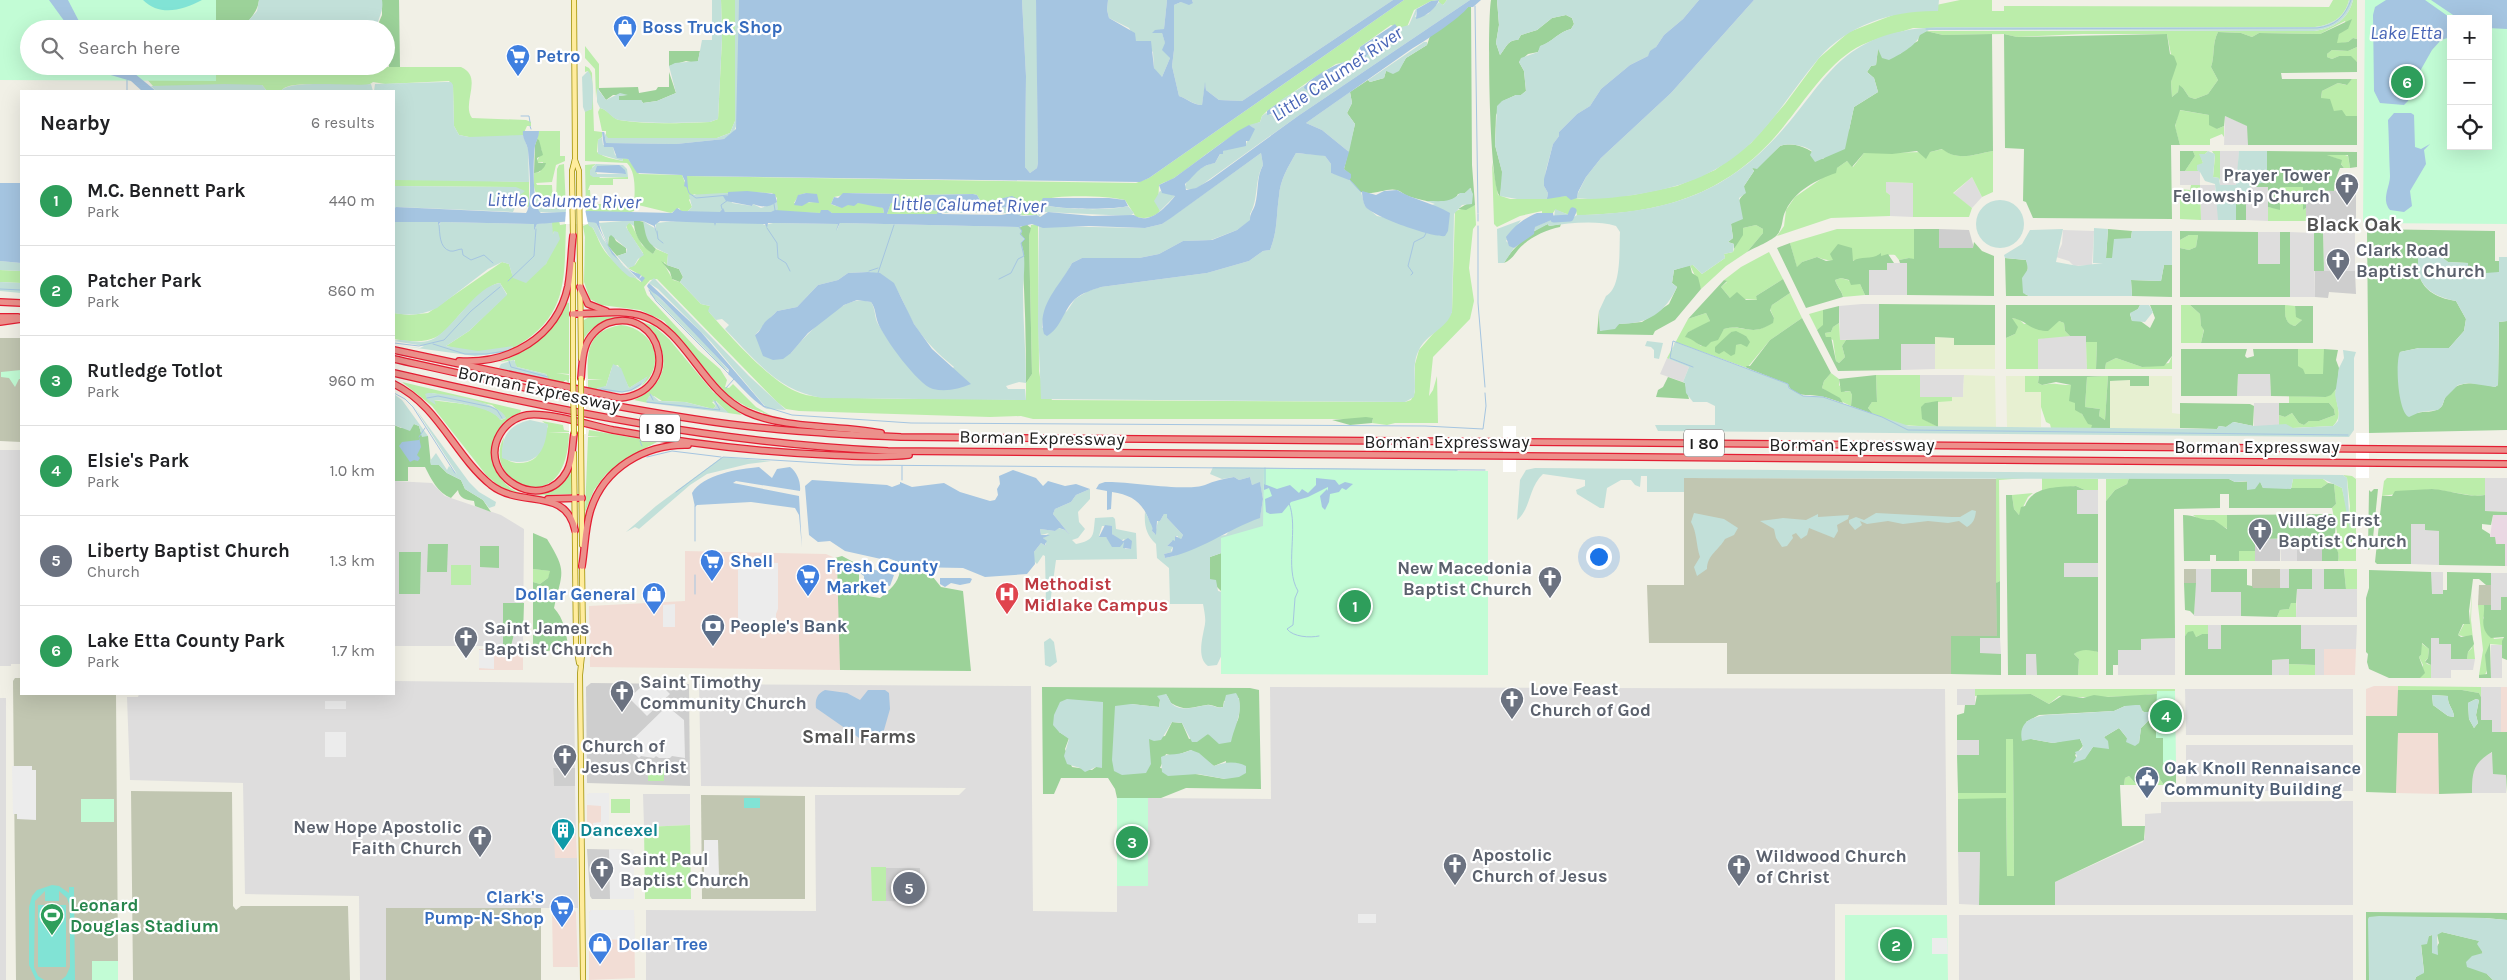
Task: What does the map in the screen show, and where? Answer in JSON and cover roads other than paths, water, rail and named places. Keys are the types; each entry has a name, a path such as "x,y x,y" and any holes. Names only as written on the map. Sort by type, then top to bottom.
{"highway":[{"path":"442,360 482,362 497,359 513,353 540,335 551,324 568,286 573,236"},
{"path":"580,287 588,304 600,310 646,317 657,323 668,332 725,399 748,413 773,420 872,431 901,437"},
{"path":"0,302 20,303"},
{"path":"573,314 615,312"},
{"path":"0,317 20,318"},
{"path":"0,322 20,318"},
{"path":"395,350 620,398 638,394 652,383 659,368 658,350 655,341 649,332 639,325 617,321 606,324 599,328 588,341 581,378"},
{"name":"Borman Expressway","path":"395,359 559,396 695,420 800,431 901,437 2507,450"},
{"name":"Borman Expressway","path":"395,373 591,416 693,433 812,447 930,452 2507,464"},
{"path":"395,385 418,399 429,410 470,462 492,485 512,496 558,504 565,508 572,518 575,530"},
{"path":"574,434 568,470 563,478 548,488 539,490 521,489 506,479 496,464 495,446 502,429 509,423 525,416 545,416 710,445"},
{"path":"582,566 591,509 602,486 612,474 636,456 656,449 681,445 710,445 838,455 895,456 930,452"},
{"path":"533,499 582,498"}],"main road":[{"path":"574,0 575,159 572,171 573,378 576,644 580,667"},
{"path":"575,159 579,171 582,434 583,644 580,667 583,980"}],"water":[{"path":"49,0 68,0 78,20 63,20"},
{"path":"739,0 1022,0 1026,76 1025,167 1030,173 1037,168 1038,162 1036,0 1108,0 1107,10 1109,18 1135,33 1136,41 1151,41 1154,68 1162,77 1170,58 1162,50 1165,43 1162,33 1152,33 1155,30 1164,29 1167,0 1192,0 1193,3 1189,5 1181,2 1174,5 1172,66 1179,96 1202,105 1205,82 1206,90 1219,100 1242,101 1393,0 1404,0 1149,178 1140,182 687,176 688,188 684,186 685,181 682,175 637,173 628,159 617,158 613,147 604,147 602,132 604,132 606,143 676,144 724,139 736,129"},
{"path":"1439,0 1436,6 1424,16 1416,19 1417,9 1431,1"},
{"path":"1470,0 1481,0 1473,7 1468,7 1441,30 1306,123 1322,130 1349,152 1344,169 1351,174 1351,178 1349,180 1331,173 1331,164 1325,156 1296,153 1281,185 1276,229 1270,250 1263,251 1249,261 1207,273 1101,287 1075,299 1056,328 1047,336 1044,334 1042,324 1046,305 1072,263 1082,258 1139,258 1159,254 1183,241 1212,240 1237,230 1250,220 1257,195 1259,175 1263,165 1261,153 1162,224 1145,228 1089,226 1043,228 1032,224 1019,227 840,223 836,231 838,224 768,223 767,228 765,224 716,223 715,226 714,223 660,221 655,225 657,235 654,226 643,221 599,221 602,234 623,265 612,254 596,223 574,221 537,224 534,231 534,224 441,222 438,225 438,222 395,222 395,208 526,213 530,193 530,173 528,150 523,131 539,131 534,152 534,182 536,202 541,213 589,211 672,213 677,208 682,211 720,212 723,208 725,212 771,212 775,210 820,213 821,210 828,210 832,213 884,213 883,208 858,203 854,206 848,205 842,208 831,204 834,197 838,198 843,193 899,194 900,202 904,206 898,208 895,203 891,203 887,214 937,214 938,211 914,207 914,204 919,203 922,195 973,194 977,195 981,202 985,203 983,207 946,211 941,214 1001,215 1013,213 1022,216 1037,215 1040,217 1048,212 1092,216 1134,215 1140,218 1151,217 1157,214 1175,196 1162,193 1159,185 1174,178 1238,131 1249,125 1255,129 1249,141 1246,141 1246,146 1223,151 1223,154 1220,154 1215,163 1205,166 1185,184 1186,190 1196,188 1210,180 1298,116"},
{"path":"1699,0 1754,0 1671,93 1601,158 1586,177 1577,198 1571,200 1566,196 1547,199 1548,193 1544,186 1544,179 1553,144 1559,136 1559,132 1577,114 1590,106 1601,89 1630,65 1648,56 1664,35 1683,19"},
{"name":"Lake Etta","path":"2386,0 2425,0 2447,15 2447,38 2441,40 2432,50 2415,80 2408,101 2404,105 2380,103 2374,91 2373,15 2375,7"},
{"name":"Lake Etta","path":"2431,0 2507,0 2507,29 2492,28 2492,15 2453,15"},
{"path":"1395,24 1398,28 1397,34 1381,45 1381,48 1372,51 1365,57 1359,51 1360,47"},
{"path":"1343,63 1346,70 1338,78 1326,78 1314,89 1312,88 1308,91 1304,88 1309,81 1321,73"},
{"path":"111,75 136,75 155,90 141,90 131,81"},
{"path":"1278,103 1285,105 1288,109 1276,117 1271,114 1267,115 1267,111"},
{"path":"2394,113 2411,113 2414,115 2415,147 2421,149 2430,144 2424,150 2426,164 2410,191 2412,206 2404,212 2390,210 2386,202 2390,180 2388,120"},
{"path":"619,165 625,170 626,174 595,172 597,166"},
{"path":"0,183 20,183 20,263 0,261"},
{"path":"1397,190 1450,213 1448,231 1445,236 1428,234 1403,226 1378,215 1365,206 1362,191 1376,195 1384,191"},
{"path":"747,191 775,194 777,202 768,206 753,204 752,206 726,201 723,196 728,196 728,192"},
{"path":"806,193 817,194 819,203 809,202 802,206 794,205 798,195"},
{"path":"1012,196 1018,199 1016,206 1023,210 1021,213 1012,208 998,207 999,199"},
{"path":"1043,198 1109,198 1125,200 1128,206 1097,209 1056,207 1040,203"},
{"path":"1537,213 1553,213 1554,219 1535,227 1534,234 1514,248 1509,246 1506,237 1509,233 1520,223"},
{"path":"626,267 641,275 639,279 642,276 645,278 642,282"},
{"path":"848,273 880,273 894,283 914,324 932,349 971,384 948,390 938,390 927,386 902,360 881,330 871,302 857,300 844,305 808,333 791,353 783,359 773,360 763,356 755,335 777,311 797,307 818,285 838,280"},
{"path":"649,283 701,332 767,409 751,397 728,374 729,370 721,361 648,288"},
{"path":"419,437 421,447 417,455 420,458 418,461 410,462 399,446 402,442 419,440"},
{"path":"759,467 772,478 777,469 790,467 798,478 800,491 736,481 733,483 799,496 802,548 799,515 795,508 751,502 697,505 695,507 692,493 704,481 722,474"},
{"path":"1013,470 1036,478 1043,486 1048,481 1065,486 1076,484 1090,489 1076,495 1071,502 1055,509 1053,514 1070,535 1065,530 1059,528 1055,531 1040,529 1041,535 1050,535 1043,538 1047,541 1046,546 1041,543 1034,552 1035,564 1027,574 985,577 963,568 911,567 888,558 881,559 845,551 830,541 818,542 809,535 805,486 812,480 887,485 892,487 900,484 900,482 912,487 944,483 960,492 990,501 995,500 998,495 999,476"},
{"path":"1234,477 1239,480 1250,477 1252,485 1260,482 1263,499 1260,518 1201,546 1165,558 1164,554 1172,552 1173,547 1167,546 1173,540 1175,541 1175,536 1181,539 1183,535 1167,518 1167,514 1164,514 1160,521 1157,521 1156,535 1152,531 1152,526 1143,508 1135,500 1131,497 1112,492 1111,509 1107,510 1107,491 1096,489 1099,484 1105,482 1196,487"},
{"path":"1316,478 1335,480 1339,485 1345,482 1353,484 1346,490 1342,488 1339,492 1330,494 1325,510 1322,507 1320,496 1327,489 1328,491 1328,487 1308,497 1291,502 1282,513 1270,514 1266,512 1265,499 1272,496 1269,488 1264,490 1264,484 1277,489 1290,485 1299,493 1302,489 1308,493 1316,485"},
{"path":"1105,525 1112,526 1112,534 1123,541 1128,538 1132,541 1131,549 1123,548 1124,542 1120,547 1112,547 1106,537 1099,537"},
{"path":"864,567 894,575 890,586 886,585 874,592 867,591 864,587 864,576 860,573"},
{"path":"940,578 972,579 970,583 960,585 951,583 945,587 940,584"},
{"path":"825,690 847,693 860,700 868,690 885,690 889,693 890,709 882,737 876,740 862,740 816,708 817,697"}],"waterway":[{"path":"1926,29 2317,28 2338,20 2346,11 2351,0"},
{"path":"1475,6 1478,213"},
{"path":"127,80 127,90"},
{"path":"521,116 529,116 530,122"},
{"path":"1349,179 1361,192"},
{"path":"687,187 689,193 696,198 729,195"},
{"path":"722,209 721,205 728,200"},
{"path":"774,204 775,210"},
{"path":"1015,215 1016,210"},
{"name":"Little Calumet River","path":"1554,219 1570,218 1573,211"},
{"path":"1478,214 1478,221"},
{"path":"439,225 442,244 446,249 452,251 462,249 463,255 471,260 484,255 493,263"},
{"path":"878,273 894,225"},
{"path":"1478,226 1478,303 1485,387"},
{"path":"999,279 1011,273 1018,259 1024,256 1021,243 1025,239 1020,234 1022,231 1019,227"},
{"path":"767,228 777,243 778,258 786,263 790,271"},
{"path":"508,281 534,256 536,229"},
{"path":"657,231 658,239 663,243"},
{"path":"1411,275 1413,273 1408,266 1414,242 1424,237 1426,233"},
{"path":"869,271 878,268"},
{"path":"395,343 419,346 444,340 471,311 500,287"},
{"path":"0,289 20,290"},
{"path":"649,290 656,301 728,373"},
{"path":"1693,367 1670,358 1673,341 1788,384 1789,388 1803,396 1823,397 1882,417 1908,430 2348,435"},
{"path":"433,344 465,354 486,354 506,351"},
{"path":"509,361 511,367 548,377"},
{"path":"726,388 734,379"},
{"path":"599,390 622,392 631,390 641,384"},
{"path":"763,406 792,415 911,423 1425,426 1483,429 1486,406 1485,393"},
{"path":"395,394 405,399 413,407 455,473"},
{"path":"650,394 653,400"},
{"path":"427,398 438,396 491,407 497,410 502,418"},
{"path":"647,402 720,410 715,401"},
{"path":"419,437 425,428"},
{"path":"640,441 642,446"},
{"path":"647,457 672,451 721,457"},
{"path":"676,492 723,457 854,465 1485,470"},
{"path":"902,466 902,480"},
{"path":"1265,468 1265,484"},
{"path":"1289,503 1293,524 1292,571 1298,591 1295,598 1293,625 1287,629 1293,634 1302,636 1319,636"},
{"path":"695,506 695,541"},
{"path":"695,575 695,594"}],"place":[{"name":"Boss Truck Shop","path":"625,48"},
{"name":"Petro","path":"518,77"},
{"name":"Lake Etta County Park","path":"2407,82"},
{"name":"Prayer Tower Fellowship Church","path":"2347,206"},
{"name":"Clark Road Baptist Church","path":"2338,281"},
{"name":"Village First Baptist Church","path":"2260,551"},
{"name":"Shell","path":"712,582"},
{"name":"Fresh County Market","path":"808,597"},
{"name":"New Macedonia Baptist Church","path":"1550,599"},
{"name":"M.C. Bennett Park","path":"1355,606"},
{"name":"Dollar General","path":"654,615"},
{"name":"Methodist Midlake Campus","path":"1007,615"},
{"name":"People's Bank","path":"713,647"},
{"name":"Saint James Baptist Church","path":"466,659"},
{"name":"Saint Timothy Community Church","path":"622,713"},
{"name":"Elsie's Park","path":"2166,716"},
{"name":"Love Feast Church of God","path":"1512,720"},
{"name":"Church of Jesus Christ","path":"565,777"},
{"name":"Oak Knoll Rennaisance Community Building","path":"2147,799"},
{"name":"Rutledge Totlot","path":"1132,842"},
{"name":"Dancexel","path":"563,851"},
{"name":"New Hope Apostolic Faith Church","path":"480,858"},
{"name":"Apostolic Church of Jesus","path":"1455,886"},
{"name":"Wildwood Church of Christ","path":"1739,887"},
{"name":"Liberty Baptist Church","path":"909,888"},
{"name":"Saint Paul Baptist Church","path":"602,890"},
{"name":"Clark's Pump-N-Shop","path":"562,928"},
{"name":"Leonard Douglas Stadium","path":"52,936"},
{"name":"Patcher Park","path":"1896,945"},
{"name":"Dollar Tree","path":"600,965"}],"district":[{"name":"Black Oak","path":"2354,224"},
{"name":"Small Farms","path":"859,737"}]}
